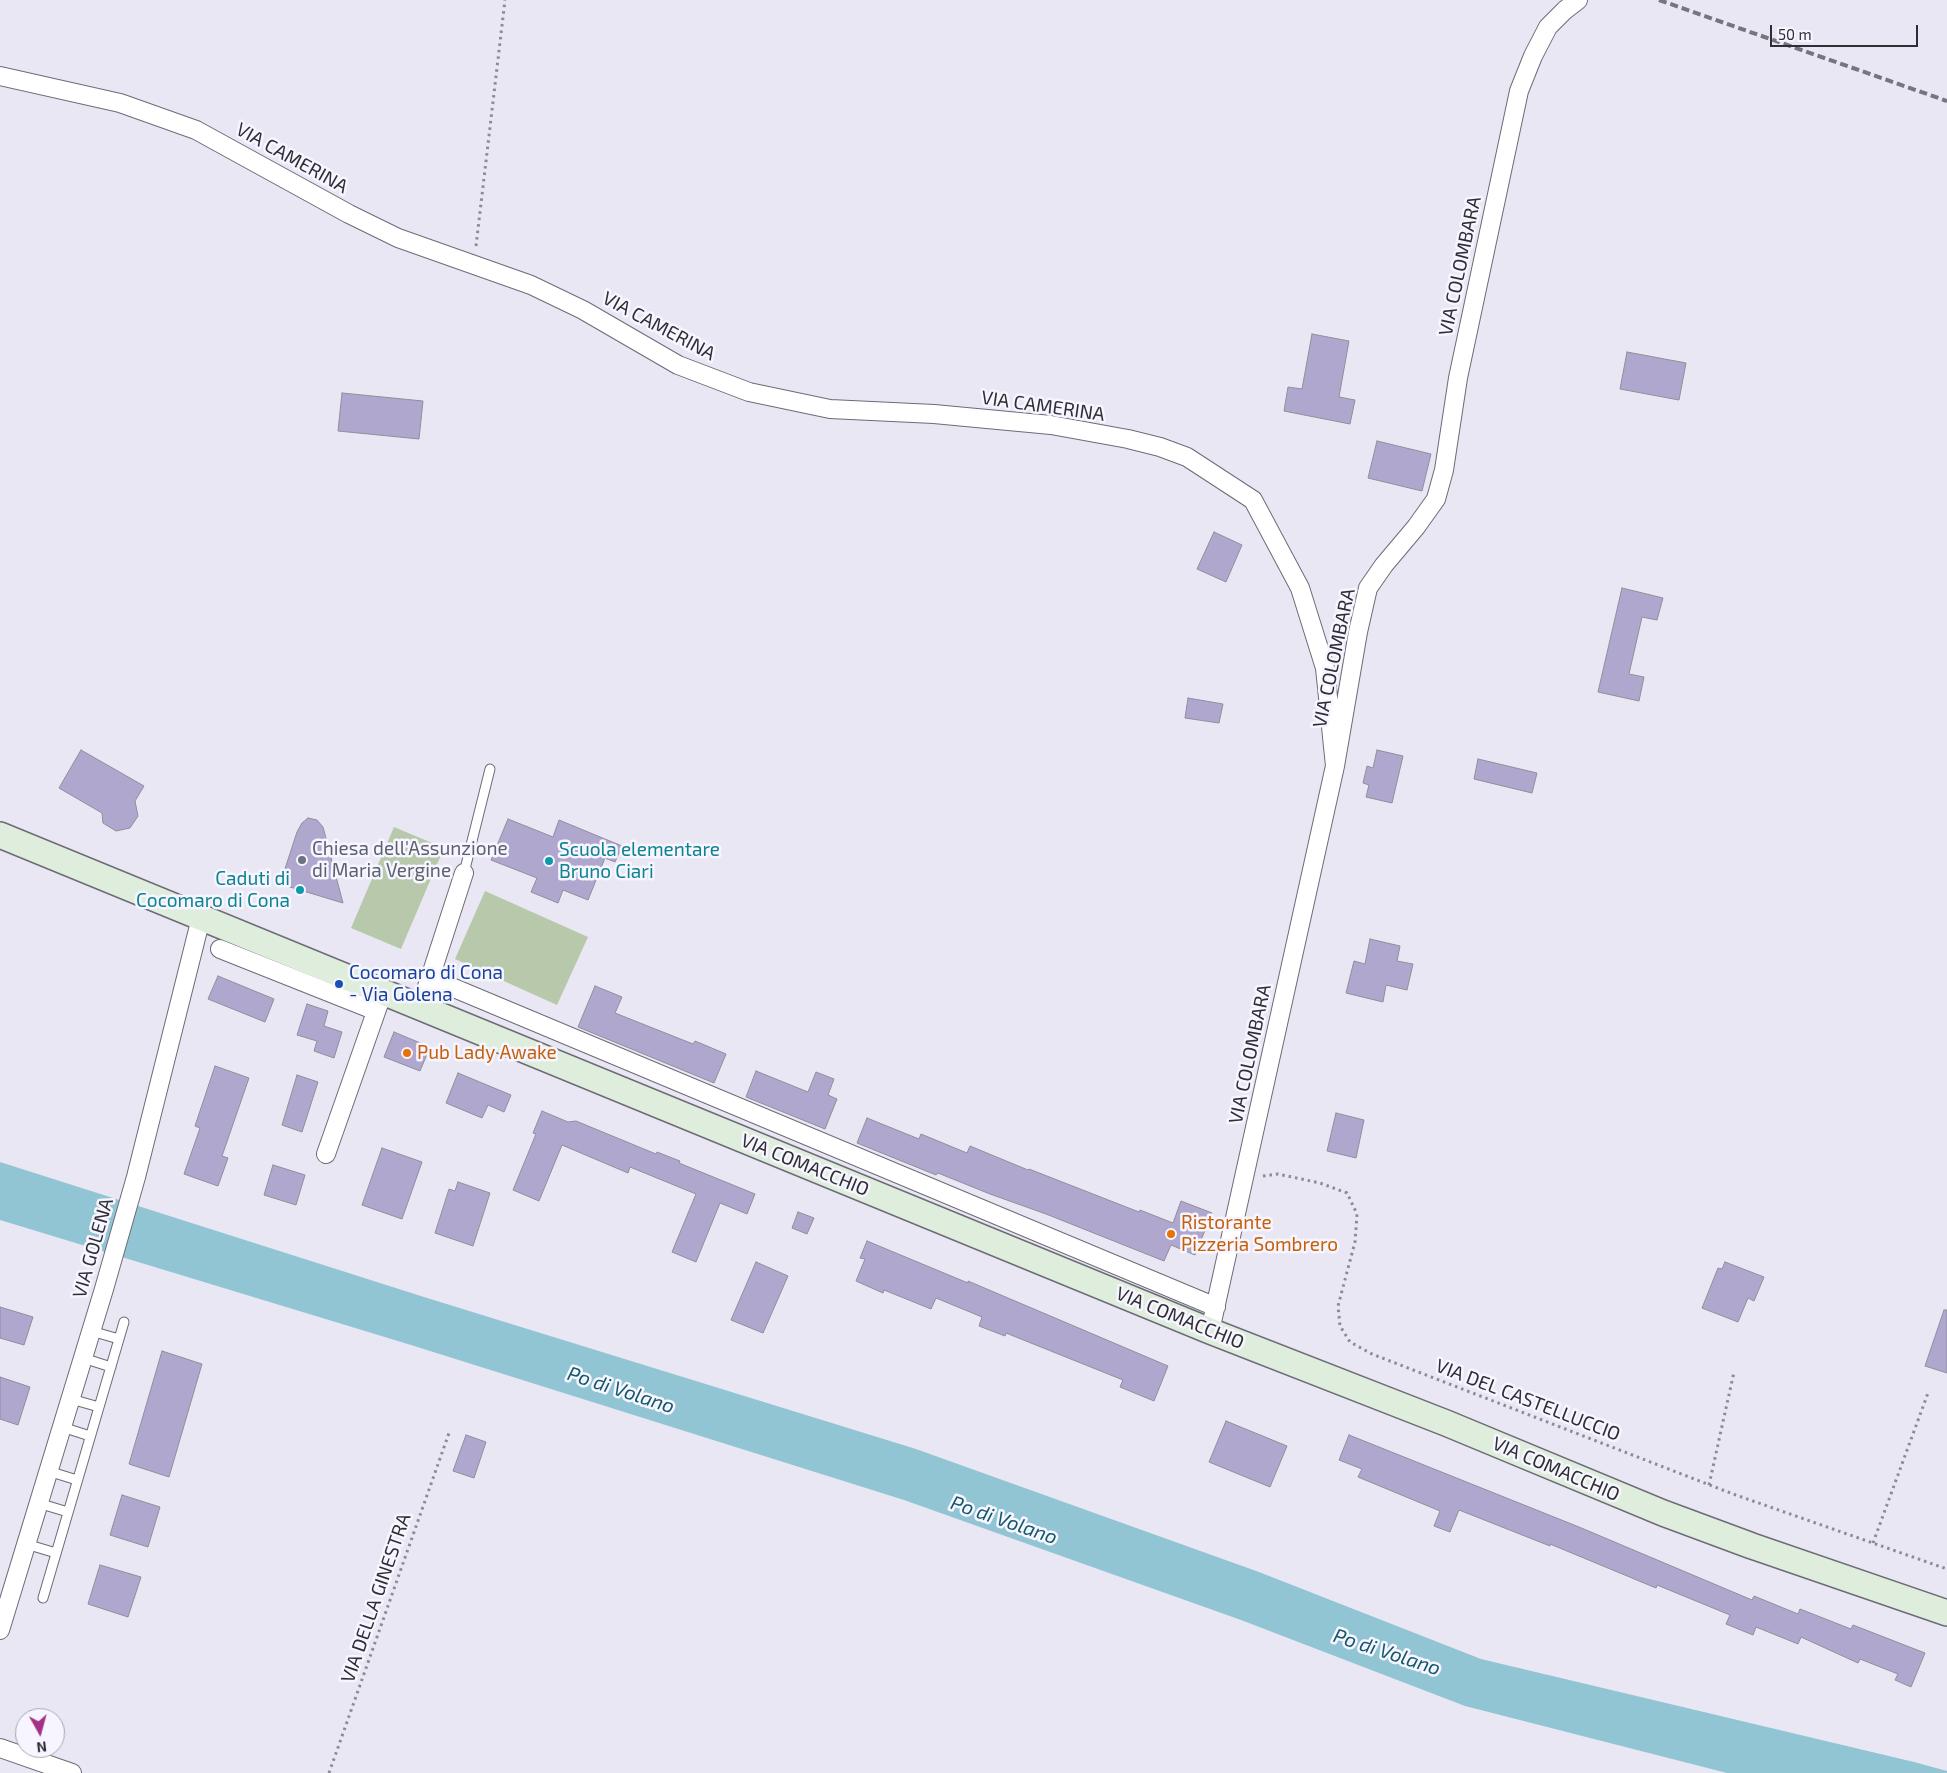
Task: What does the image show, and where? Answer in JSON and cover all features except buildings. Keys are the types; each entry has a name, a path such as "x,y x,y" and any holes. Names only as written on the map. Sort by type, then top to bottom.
{"main road":[{"name":"VIA COMACCHIO","path":"0,836 201,918 379,1002 420,1007 930,1216 1168,1301 1213,1319 1446,1423 1663,1513 1752,1546 1947,1613"}],"street":[{"name":"VIA COLOMBARA","path":"1213,1319 1335,766 1358,632 1368,588 1436,499 1444,470 1460,369 1520,91 1533,56 1548,27 1564,10 1578,0"},
{"name":"VIA CAMERINA","path":"0,76 120,103 196,130 349,214 390,234 531,285 583,310 678,365 749,392 830,409 934,414 1051,425 1136,441 1187,457 1253,500 1300,588 1325,668 1335,766"},
{"path":"420,1007 464,873"},
{"name":"VIA GOLENA","path":"0,1630 7,1584 26,1544 104,1289 136,1177 201,918"},
{"name":"VIA COMACCHIO","path":"220,949 379,1002"},
{"name":"VIA COMACCHIO","path":"430,978 941,1192 1168,1301"},
{"path":"326,1154 379,1002"},
{"path":"555,1063 567,1036"},
{"path":"761,1147 773,1122"},
{"path":"930,1216 941,1192"},
{"path":"0,1748 72,1773"}],"lane":[{"path":"464,873 490,769"},
{"path":"43,1598 124,1322"},
{"path":"91,1331 119,1339"},
{"path":"83,1358 111,1367"},
{"path":"70,1399 99,1408"},
{"path":"62,1427 90,1436"},
{"path":"48,1471 77,1480"},
{"path":"38,1503 68,1512"},
{"path":"26,1544 56,1553"}],"path":[{"path":"477,266 476,247 505,0"},
{"name":"VIA DEL CASTELLUCCIO","path":"1244,1184 1262,1176 1278,1174 1320,1183 1347,1193 1358,1214 1355,1242 1338,1306 1340,1326 1350,1342 1372,1354 1709,1485 1947,1569"},
{"path":"1709,1485 1734,1372"},
{"path":"1873,1543 1928,1393"},
{"name":"VIA DELLA GINESTRA","path":"329,1773 449,1433"}],"green space":[{"path":"394,827 444,848 401,949 351,928"},
{"path":"485,891 588,937 557,1005 455,959"}],"water":[{"name":"Po di Volano","path":"0,1162 424,1297 916,1449 1259,1572 1481,1659 1914,1762 1947,1771 1947,1773 1727,1773 1465,1706 1241,1620 904,1500 411,1345 0,1220"}],"railway":[{"path":"1659,0 1947,101"}],"place":[{"name":"Chiesa dell'Assunzione di Maria Vergine","path":"302,860"},
{"name":"Scuola elementare Bruno Ciari","path":"549,861"},
{"name":"Caduti di Cocomaro di Cona","path":"300,890"},
{"name":"Cocomaro di Cona - Via Golena","path":"339,984"},
{"name":"Pub Lady Awake","path":"407,1053"},
{"name":"Ristorante Pizzeria Sombrero","path":"1171,1234"}]}
